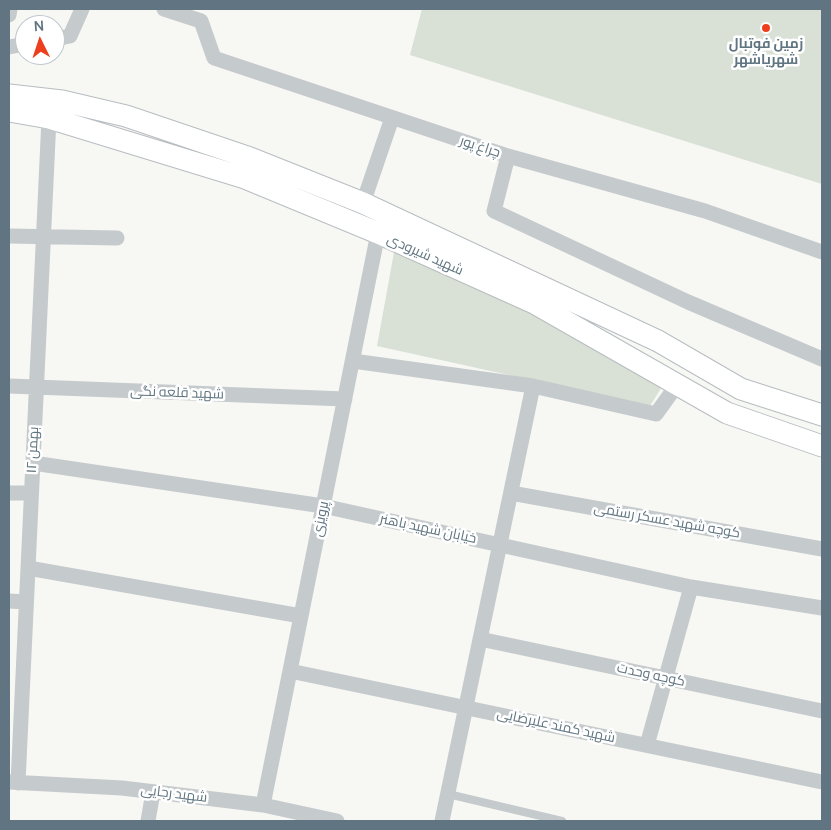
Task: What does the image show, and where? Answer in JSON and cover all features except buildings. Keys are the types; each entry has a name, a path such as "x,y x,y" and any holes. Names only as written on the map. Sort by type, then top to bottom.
{"main road":[{"name":"شهید شیرودی","path":"9,95 62,101 126,116 250,158 363,203 658,341 740,389 822,415"},
{"name":"شهید شیرودی","path":"9,111 49,118 245,178 534,303 727,413 822,446"}],"street":[{"path":"9,15 10,9"},
{"path":"65,37 70,36 82,9"},
{"name":"چراغ پور","path":"164,9 201,21 214,58 508,156 705,211 822,252"},
{"name":"۱۲ بهمن","path":"13,782 15,696 28,568 49,118"},
{"path":"363,203 392,118"},
{"path":"508,156 494,211 688,302 822,359"},
{"name":"پرویزی","path":"263,805 378,234"},
{"path":"9,236 117,238"},
{"path":"353,360 533,386 656,414 677,385"},
{"name":"شهید قلعه نگی","path":"9,386 345,399"},
{"path":"442,821 533,386"},
{"name":"خیابان شهید باهنر","path":"32,463 323,506 691,587 822,608"},
{"path":"9,493 31,493"},
{"name":"کوچه شهید عسکر رستمی","path":"511,493 822,549"},
{"path":"28,568 301,616"},
{"path":"647,745 691,587"},
{"path":"9,601 26,602"},
{"name":"کوچه وحدت","path":"480,640 822,711"},
{"name":"شهید کمند علیرضایی","path":"290,671 822,782"},
{"name":"شهید رجایی","path":"13,782 122,788 263,805 337,821"},
{"path":"148,821 153,792"}],"lane":[{"path":"448,794 562,821"}],"shaded area":[{"path":"422,9 822,9 822,184 410,55"},
{"path":"395,247 484,287 666,380 650,406 377,346"}],"place":[{"name":"زمین فوتبال شهریاشهر","path":"766,28"}]}
